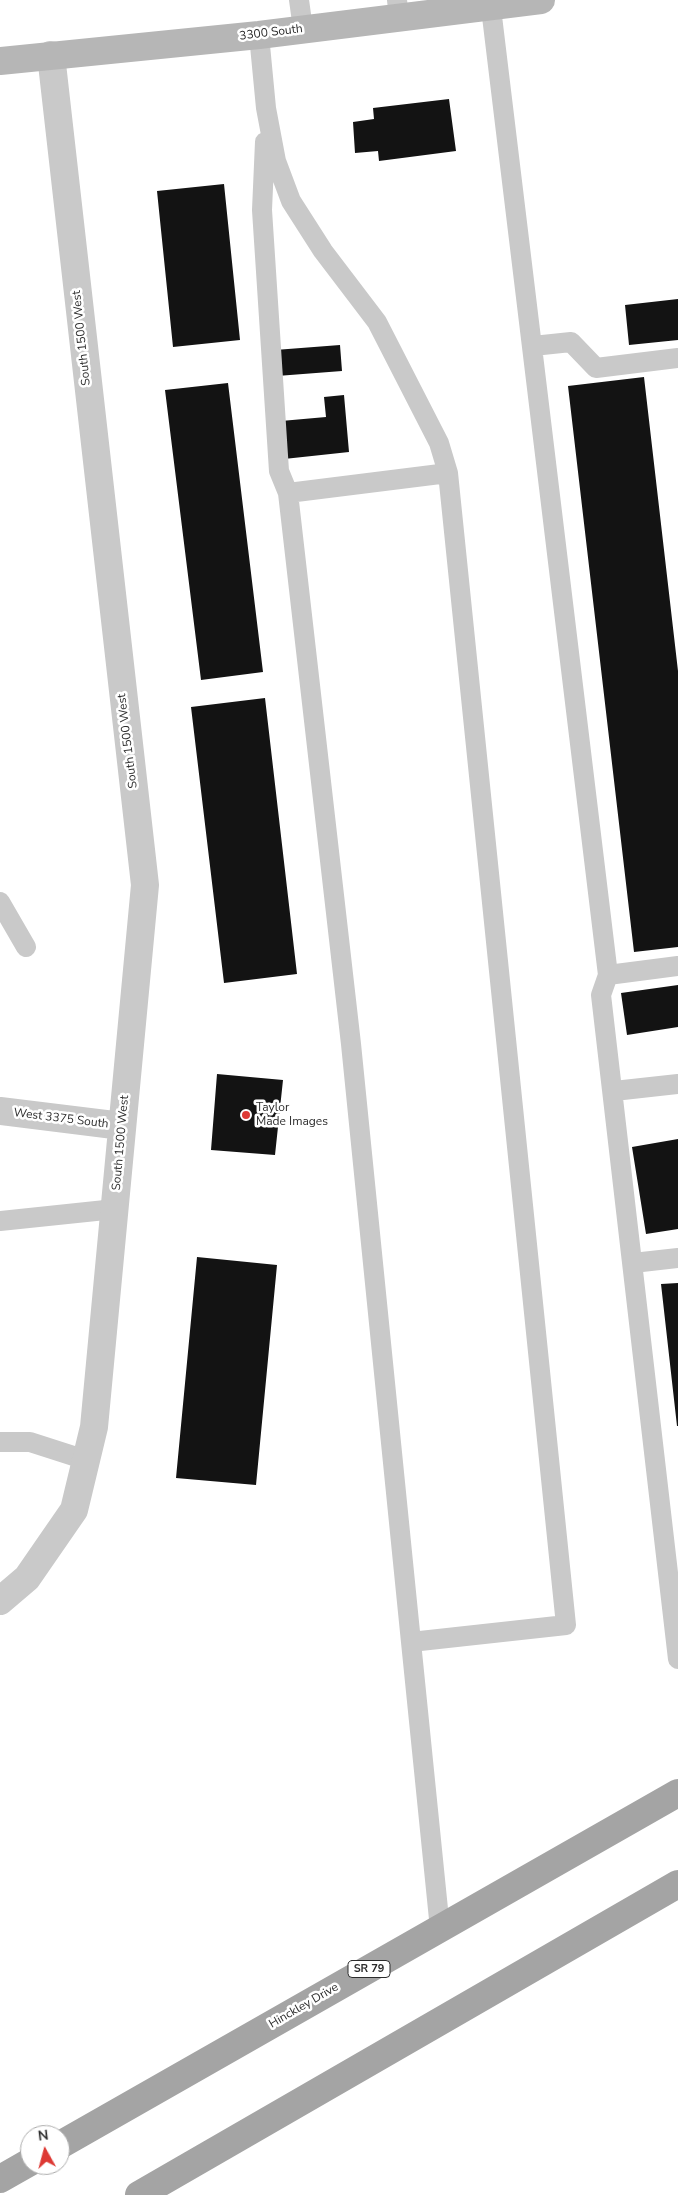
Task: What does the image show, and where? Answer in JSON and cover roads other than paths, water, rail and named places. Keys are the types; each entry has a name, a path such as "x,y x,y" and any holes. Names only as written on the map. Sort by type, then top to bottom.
{"main road":[{"name":"Hinckley Drive","path":"70,2139 678,1793"},
{"path":"139,2195 678,1884"},
{"path":"0,2179 20,2168"}],"street":[{"name":"3300 South","path":"0,61 259,35 303,29 398,9 491,8 541,0"},
{"name":"South 1500 West","path":"0,1601 27,1578 74,1510 94,1427 145,886 51,55"},
{"name":"West 3375 South","path":"0,1111 122,1126"}],"lane":[{"path":"299,0 303,29"},
{"path":"491,8 608,975 601,994 614,1091 678,1659"},
{"path":"259,35 266,108 276,161 291,201 323,251 377,322 431,428 448,473 566,1626 410,1642"},
{"path":"266,108 262,210 278,471 288,493 351,1044 440,1929"},
{"path":"533,346 571,342 596,368 678,358"},
{"path":"288,493 448,473"},
{"path":"0,902 26,947"},
{"path":"608,975 678,966"},
{"path":"614,1091 678,1084"},
{"path":"0,1220 115,1209"},
{"path":"633,1263 678,1258"},
{"path":"0,1442 30,1442 86,1460"}],"place":[{"name":"Taylor Made Images","path":"246,1115"}]}
